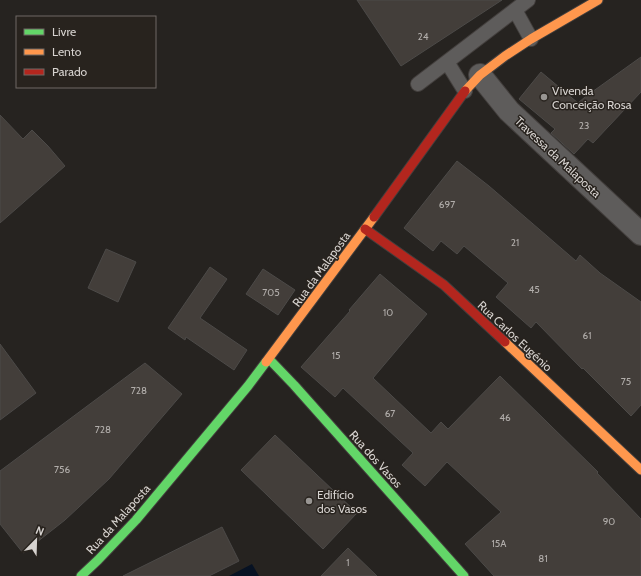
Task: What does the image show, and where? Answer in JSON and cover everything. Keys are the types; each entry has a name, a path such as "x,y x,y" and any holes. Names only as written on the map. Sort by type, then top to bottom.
{"street":[{"name":"Rua da Malaposta","path":"81,576 136,520 248,386 365,229 465,91 480,75 505,56 598,0"},
{"name":"Travessa da Malaposta","path":"480,75 509,111 641,234"},
{"name":"Rua Carlos Eugénio","path":"365,229 444,285 641,470"},
{"name":"Rua dos Vasos","path":"269,359 464,576"}],"lane":[{"path":"418,84 528,0"},
{"path":"515,10 532,39"},
{"path":"447,62 465,91"}],"water":[{"path":"252,564 259,576 229,576"}],"building":[{"path":"357,0 502,0 401,66"},
{"path":"641,57 641,92 593,143 588,139 574,154 551,133 555,129 519,99 541,72 578,103"},
{"path":"0,115 23,139 32,130 65,166 0,223"},
{"path":"457,161 489,186 576,261 580,255 600,273 641,302 641,405 631,416 536,322 531,328 496,297 508,283 464,246 457,254 441,241 433,251 404,228"},
{"path":"106,249 136,262 118,302 88,288"},
{"path":"210,267 227,279 200,318 247,350 234,370 186,337 185,340 168,328"},
{"path":"263,269 295,290 278,315 246,294"},
{"path":"380,274 427,314 373,378 431,433 441,422 448,429 500,376 598,472 597,473 641,519 641,576 494,576 465,544 501,512 447,462 425,486 402,465 413,453 343,388 335,397 301,367"},
{"path":"0,344 36,393 0,420"},
{"path":"145,363 182,394 109,479 65,520 23,553 0,524 0,471"},
{"name":"Edifício dos Vasos","path":"275,435 357,513 323,549 241,470"},
{"path":"222,527 239,561 209,576 123,576"},
{"path":"348,548 377,576 321,576"}],"traffic: fast":[{"path":"269,359 294,385 464,576"},
{"path":"81,576 136,520 248,386 266,362"}],"traffic: slow":[{"path":"465,91 480,75 505,56 598,0"},
{"path":"266,362 374,217"},
{"path":"505,342 641,470"}],"traffic: jam":[{"path":"374,217 465,91"},
{"path":"365,229 444,285 505,342"}],"place":[{"name":"Vivenda Conceição Rosa","path":"544,97"},
{"name":"Edifício dos Vasos","path":"309,501"}]}
